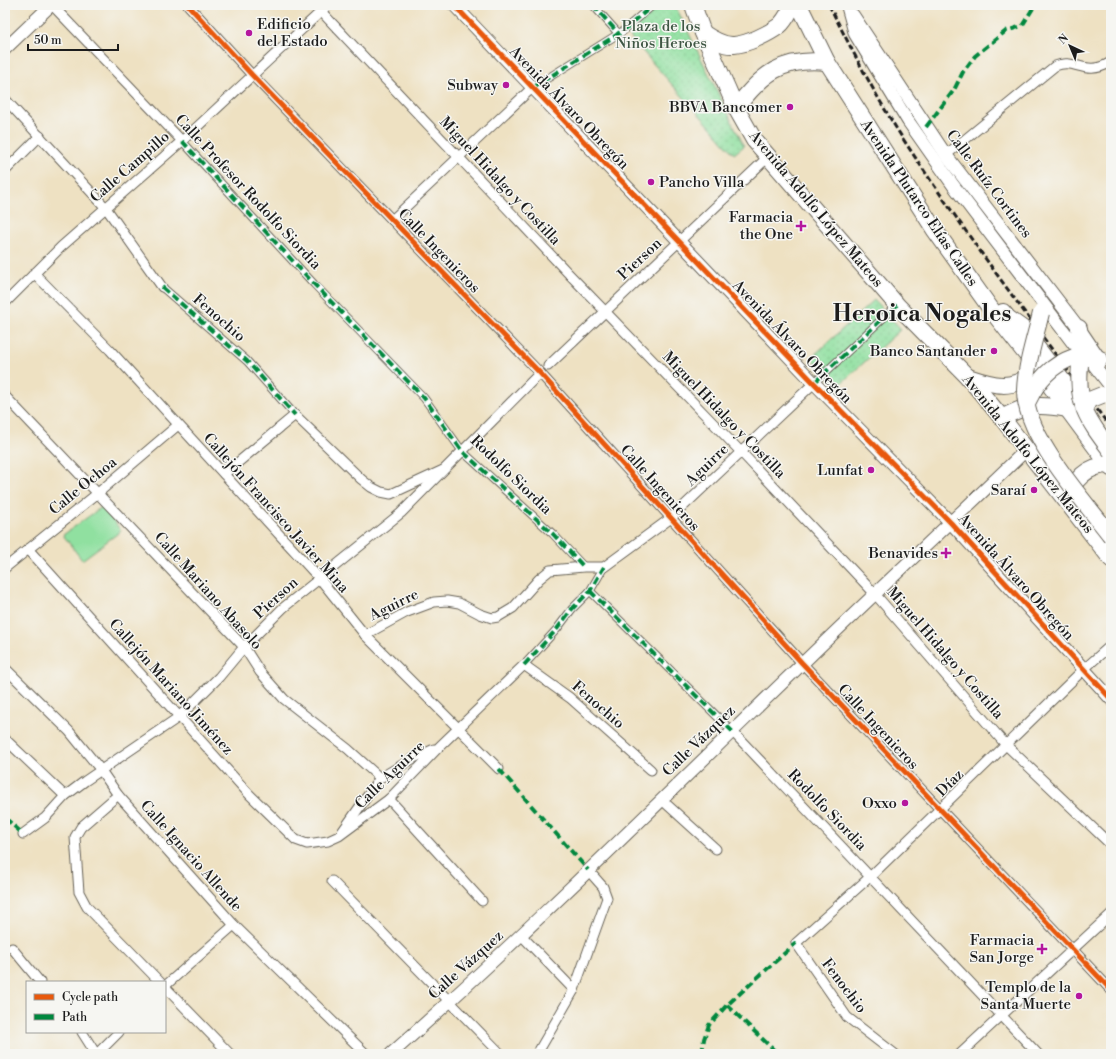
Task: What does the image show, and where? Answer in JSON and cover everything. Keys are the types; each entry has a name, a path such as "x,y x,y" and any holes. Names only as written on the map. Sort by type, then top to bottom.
{"highway":[{"name":"Avenida Adolfo López Mateos","path":"694,5 703,33 736,108 754,140 897,305 968,377 1027,448 1111,558"},
{"path":"703,33 715,41 726,44 743,44 779,26 787,17 793,5"},
{"name":"Avenida Plutarco Elías Calles","path":"799,5 827,62 963,271 1037,368 1093,426 1110,462"},
{"path":"808,5 838,64 914,191 1008,318 1026,334 1111,443"},
{"path":"736,108 759,80 775,69 793,62 809,60 827,62"},
{"path":"1042,308 1028,366 1025,391 1030,420 1052,458 1111,536"},
{"path":"1075,408 1079,388 1079,328"},
{"path":"1027,405 1039,381 1056,365 1078,358 1100,366"},
{"path":"968,377 996,386 1006,386 1017,384 1028,377 1037,368"},
{"path":"1002,418 1021,408 1042,404 1075,408 1108,391"},
{"path":"1068,503 1071,489 1082,474 1094,467 1110,462"}],"street":[{"path":"5,49 52,5"},
{"name":"Calle Profesor Rodolfo Siordia","path":"52,5 182,141 314,284 424,398"},
{"name":"Calle Ingenieros","path":"188,5 252,75 540,372 802,663 940,811 1074,948 1111,990"},
{"name":"Calle Campillo","path":"5,303 34,273 182,141 252,75 318,8 328,5"},
{"name":"Avenida Álvaro Obregón","path":"454,5 814,383 951,523 1083,670 1111,699"},
{"path":"593,5 618,33"},
{"path":"392,220 532,88 628,27 653,5"},
{"name":"Miguel Hidalgo y Costilla","path":"318,8 874,594 1006,745 1111,845"},
{"name":"Calle Ruíz Cortines","path":"848,8 863,29 895,81 946,155 1079,328 1100,366 1108,391"},
{"name":"Calle Ruíz Cortines","path":"848,8 855,34 908,121 1078,358"},
{"path":"946,155 1055,66 1068,64 1091,70 1111,62"},
{"name":"Fenochio","path":"5,99 106,208 162,287 246,361 295,415 356,475 371,487 381,492 391,494 421,479 446,469"},
{"path":"5,171 40,136"},
{"name":"Pierson","path":"548,366 768,157"},
{"name":"Callejón Francisco Javier Mina","path":"34,273 110,350 320,578 364,636 499,769"},
{"name":"Aguirre","path":"524,665 557,629 572,609 590,591 604,568 671,518 897,305"},
{"name":"Pierson","path":"23,834 45,818 65,796 100,769 179,717 219,677 244,647 283,608 401,513 540,372"},
{"name":"Calle Mariano Abasolo","path":"5,396 244,647 260,672 284,699 348,749 380,778"},
{"name":"Rodolfo Siordia","path":"424,398 462,450 553,534 584,567"},
{"path":"224,474 295,415"},
{"name":"Calle Ochoa","path":"5,568 98,493 178,425"},
{"name":"Calle Vázquez","path":"391,1054 522,936 588,870 733,732 802,663 951,523 1027,448"},
{"name":"Callejón Mariano Jiménez","path":"28,549 249,794 296,840"},
{"path":"584,567 604,568"},
{"name":"Aguirre","path":"364,636 407,612 434,602 447,601 459,603 480,614 492,618 504,615 518,603 545,573 550,570 584,567"},
{"name":"Rodolfo Siordia","path":"590,591 733,732 1038,1054"},
{"name":"Díaz","path":"796,943 871,876 940,811 1083,670 1111,645"},
{"name":"Fenochio","path":"524,665 570,698 651,770"},
{"name":"Calle Aguirre","path":"296,840 307,844 316,844 339,836 364,819 389,799 439,747 524,665"},
{"name":"Calle Ignacio Allende","path":"5,668 69,731 100,769 118,795 234,925 366,1054"},
{"path":"5,739 65,796"},
{"name":"Calle Aguirre","path":"339,836 380,778 414,758 439,747"},
{"path":"118,795 81,827 75,837 79,892 88,907 159,981"},
{"path":"389,799 482,901"},
{"path":"662,800 716,849"},
{"path":"537,1054 574,990 607,898 603,887 588,870"},
{"path":"332,880 501,1054"},
{"path":"960,1054 1111,914"},
{"path":"166,985 234,925"},
{"path":"522,936 574,990"},
{"name":"Fenochio","path":"796,943 847,1017 895,1054"},
{"path":"12,948 39,981"},
{"path":"166,987 230,1054"},
{"path":"83,1033 97,1054 118,1033"}],"green space":[{"name":"Plaza de los Niños Heroes","path":"655,5 675,5 744,146 734,154 626,32"},
{"path":"874,300 901,329 838,386 811,358"},
{"path":"103,506 121,531 82,560 63,535"}],"railway":[{"path":"829,5 876,94 907,145 981,253 1111,428"}],"marked path":[{"path":"593,5 618,33"},
{"path":"532,88 623,31 653,5"},
{"path":"926,127 954,90 963,72 975,56 1006,31 1022,26 1035,5"},
{"path":"182,141 314,284 424,398 462,451 553,534 584,567"},
{"path":"162,287 247,361 295,415"},
{"path":"814,383 897,305"},
{"path":"524,665 557,629 572,609 590,591 604,567"},
{"path":"590,591 733,732"},
{"path":"499,769 588,870"},
{"path":"5,818 23,834"},
{"path":"702,1054 704,1039 709,1025 727,1005 796,943"},
{"path":"727,1005 778,1054"}],"cycle path":[{"path":"188,5 252,75 540,373 802,663 1111,990"},
{"path":"454,5 814,383 951,523 1111,699"}],"place":[{"name":"Edificio del Estado","path":"249,33"},
{"name":"Subway","path":"506,85"},
{"name":"BBVA Bancomer","path":"790,107"},
{"name":"Pancho Villa","path":"651,182"},
{"name":"Farmacia the One","path":"801,226"},
{"name":"Banco Santander","path":"994,351"},
{"name":"Lunfat","path":"871,470"},
{"name":"Saraí","path":"1034,490"},
{"name":"Benavides","path":"946,553"},
{"name":"Oxxo","path":"905,803"},
{"name":"Farmacia San Jorge","path":"1042,949"},
{"name":"Templo de la Santa Muerte","path":"1079,996"}],"district":[{"name":"Heroica Nogales","path":"922,314"}]}
